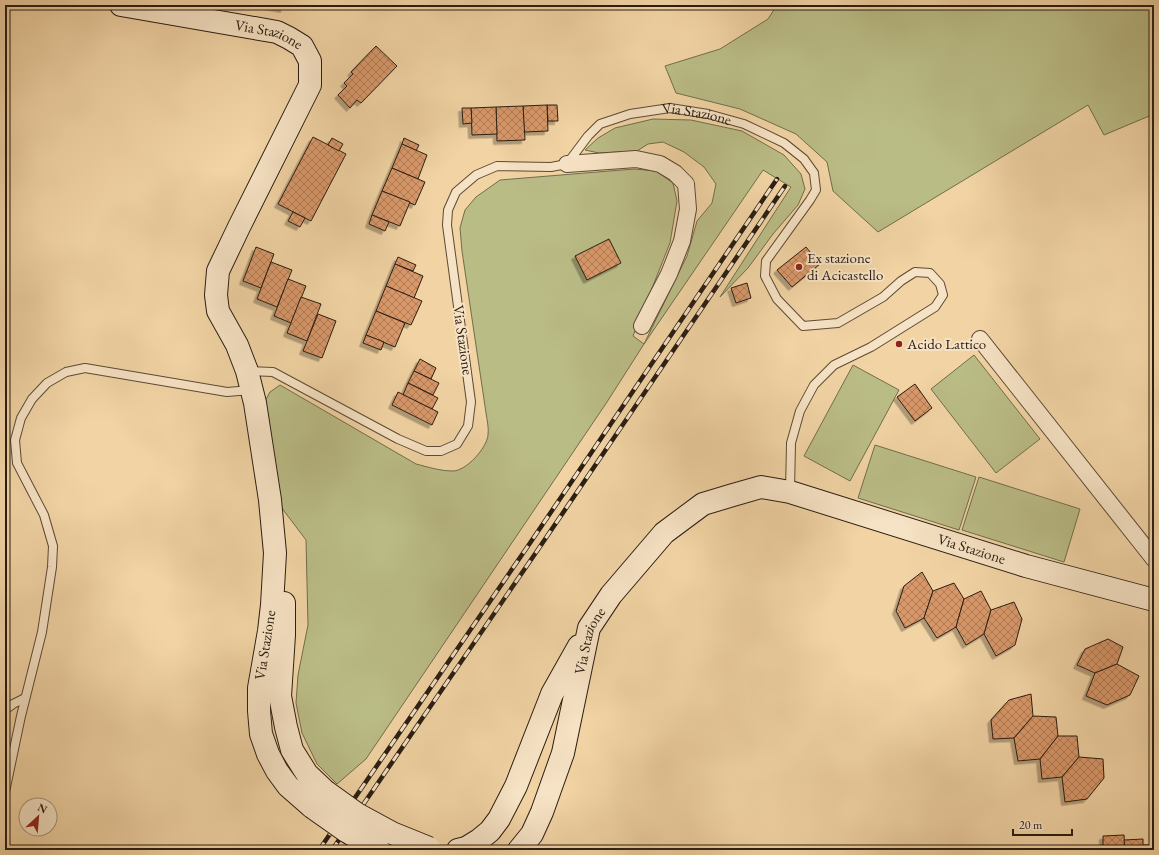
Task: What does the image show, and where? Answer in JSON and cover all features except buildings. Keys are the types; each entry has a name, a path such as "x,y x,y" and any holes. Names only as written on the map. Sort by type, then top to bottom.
{"main road":[{"name":"Via Stazione","path":"121,5 277,32 302,46 310,61 310,85 218,271 216,295 218,311 237,345 250,381 255,403 270,500 275,553 284,594 284,635 280,696 286,727 292,750 308,774 318,799"},
{"name":"Via Stazione","path":"519,850 532,834 542,812 564,753 589,628 611,595 664,533 703,504 761,487 790,492 1026,566 1154,600"},
{"path":"458,850 466,848 479,840 499,819 516,786 552,694 589,628"},
{"path":"318,799 364,818 392,833 435,849"},
{"path":"318,799 346,831 379,850"}],"street":[{"path":"567,164 636,159 660,164 675,173 686,184 688,209 682,241 669,274 642,326"},
{"path":"980,339 1154,559"}],"lane":[{"name":"Via Stazione","path":"250,381 273,372 398,439 426,451 441,451 457,444 468,426 471,402 447,225 448,210 456,192 476,175 497,166 551,167 567,164 588,136 600,124 630,114 670,108 708,114 744,124 784,143 804,159 814,173 816,190 766,261 765,276 777,299 804,326 838,323 883,297 901,281 915,272 930,274 940,284 943,295 935,308 871,347 834,365 814,385 800,411 791,443 790,492"},
{"path":"5,792 42,632 54,546 44,515 17,463 15,440 21,418 32,399 46,383 66,372 85,368 227,392 250,381"},
{"path":"5,710 12,704 26,698"}],"green space":[{"path":"777,5 1154,5 1154,114 1104,135 1088,105 878,232 833,191 827,162 796,134 740,109 676,93 665,66 720,49 768,19"},
{"path":"653,119 691,120 742,131 784,155 801,174 805,189 798,205 773,234 748,268 720,297 791,187 763,170 644,344 687,256 697,221 712,203 716,184 704,167 684,152 663,142 648,144 637,151 599,153 585,150 598,138 615,128"},
{"path":"634,169 656,171 673,183 677,201 670,243 633,336 644,344 607,402 366,759 337,784 317,764 302,733 296,703 298,675 308,625 306,540 281,507 264,403 270,392 280,385 416,464 439,470 453,471 458,470 470,463 480,452 487,440 488,424 462,251 460,228 465,210 476,197 500,180"},
{"path":"974,355 1040,439 996,473 931,389"},
{"path":"853,365 899,390 850,481 804,456"},
{"path":"875,445 976,477 959,530 858,498"},
{"path":"979,477 1080,509 1064,562 962,530"}],"railway":[{"path":"319,850 528,546 777,179"},
{"path":"332,850 785,186"}],"place":[{"name":"Ex stazione di Acicastello","path":"799,267"},
{"name":"Acido Lattico","path":"899,344"}]}
